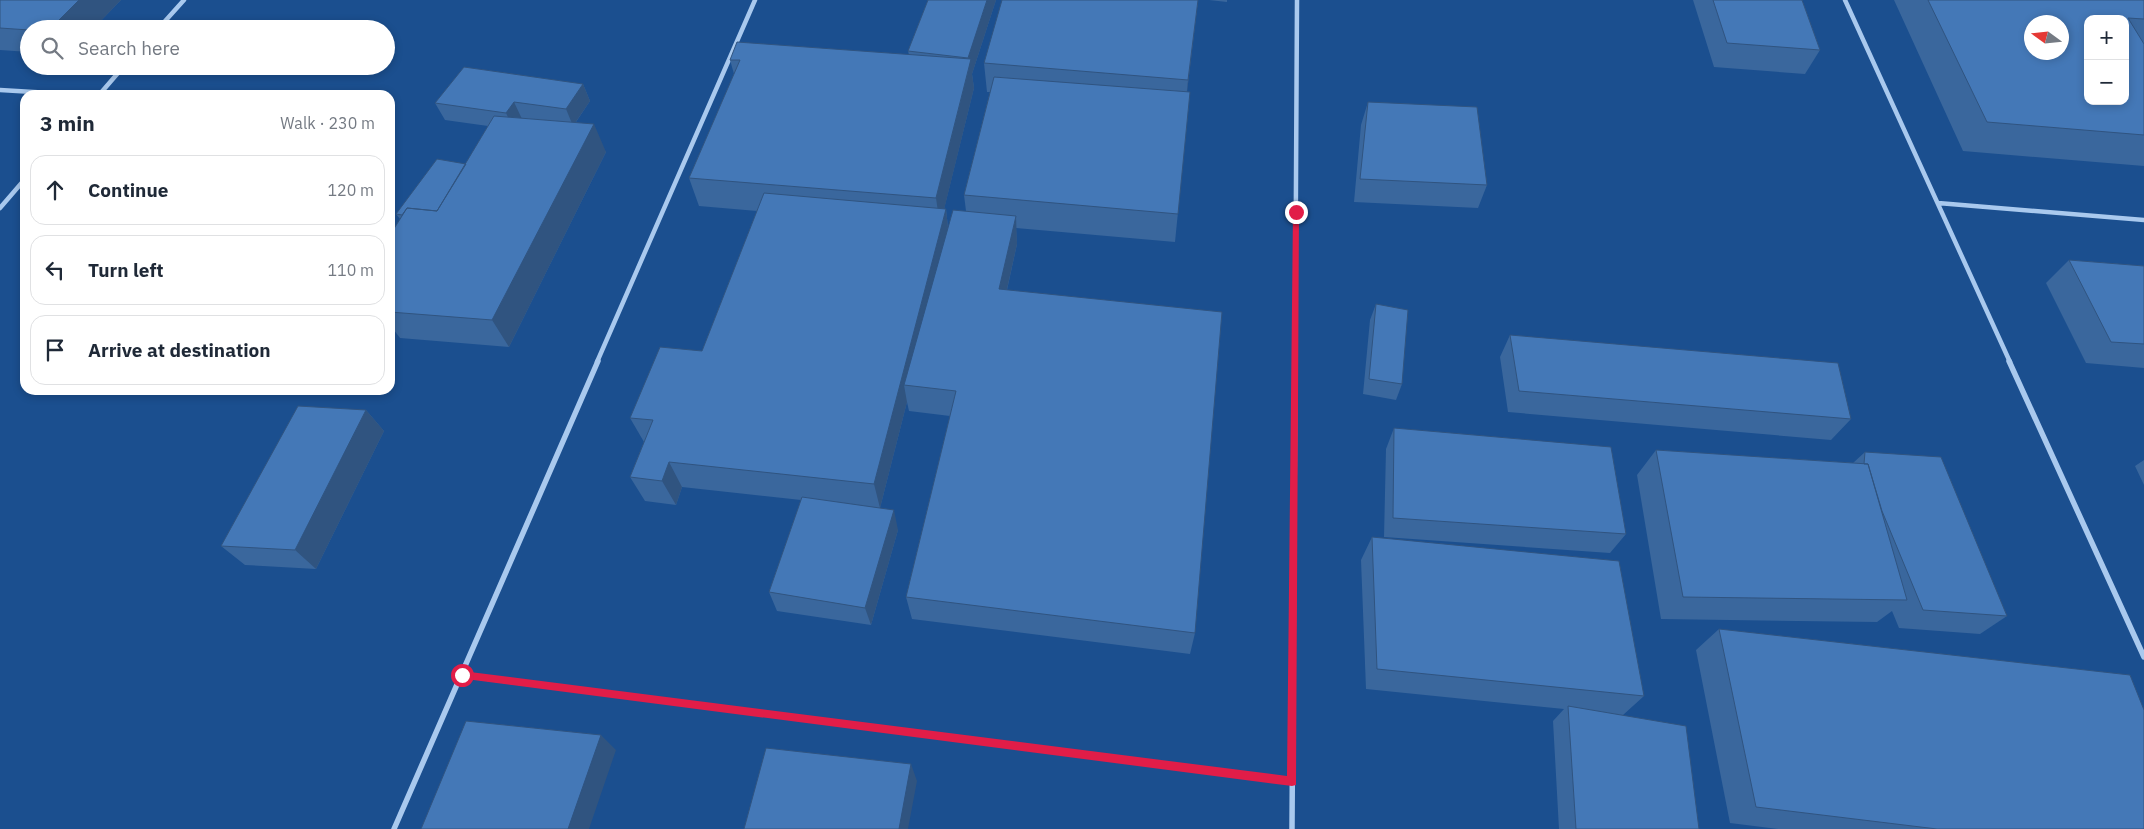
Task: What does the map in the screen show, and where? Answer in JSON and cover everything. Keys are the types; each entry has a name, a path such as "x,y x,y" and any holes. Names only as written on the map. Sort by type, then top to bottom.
{"street":[{"path":"166,20 184,0"},
{"path":"394,829 755,0"},
{"path":"1292,829 1297,0"},
{"path":"1845,0 2144,657"},
{"path":"103,90 116,75"},
{"path":"0,90 20,91"},
{"path":"0,208 20,185"},
{"path":"1938,203 2144,220"},
{"path":"462,675 1292,781"}],"building":[{"path":"0,0 79,0 59,20 20,20 20,29 0,28"},
{"path":"928,0 987,0 968,58 908,51"},
{"path":"1002,0 1198,0 1188,80 984,63"},
{"path":"1713,0 1802,0 1820,50 1727,43"},
{"path":"1928,0 2144,0 2144,19 2129,18 2129,15 2084,15 2084,105 2129,105 2129,20 2144,44 2144,135 1987,122"},
{"path":"737,42 971,59 936,198 689,178 740,60 730,60"},
{"path":"464,67 583,84 566,109 514,102 506,113 435,103"},
{"path":"994,77 1190,92 1178,214 964,195"},
{"path":"1368,102 1477,107 1487,185 1360,179"},
{"path":"494,116 594,124 492,320 395,312 395,227 407,208 437,211"},
{"path":"437,159 466,164 437,211 407,208 402,215 396,214"},
{"path":"764,193 946,209 874,484 669,462 662,481 630,477 653,420 630,418 660,347 702,351"},
{"path":"953,210 1016,216 999,289 1222,312 1195,633 906,597 956,391 904,385"},
{"path":"2069,260 2144,266 2144,344 2111,342"},
{"path":"1376,304 1408,310 1402,384 1369,379"},
{"path":"1510,335 1838,363 1851,419 1519,391"},
{"path":"298,406 366,410 295,550 221,546"},
{"path":"1394,428 1611,447 1626,534 1393,518"},
{"path":"1656,450 1868,464 1907,600 1683,597"},
{"path":"1865,452 1941,457 2007,616 1923,610 1882,511 1868,464 1864,464"},
{"path":"802,497 894,510 865,608 769,592"},
{"path":"1372,537 1619,561 1644,696 1377,669"},
{"path":"1719,629 2130,675 2144,710 2144,829 1937,829 1756,807"},
{"path":"1568,706 1686,726 1699,829 1576,829"},
{"path":"466,721 601,735 568,829 421,829"},
{"path":"766,748 911,764 899,829 744,829"}],"route":[{"path":"462,675 1292,781 1296,212"}]}
